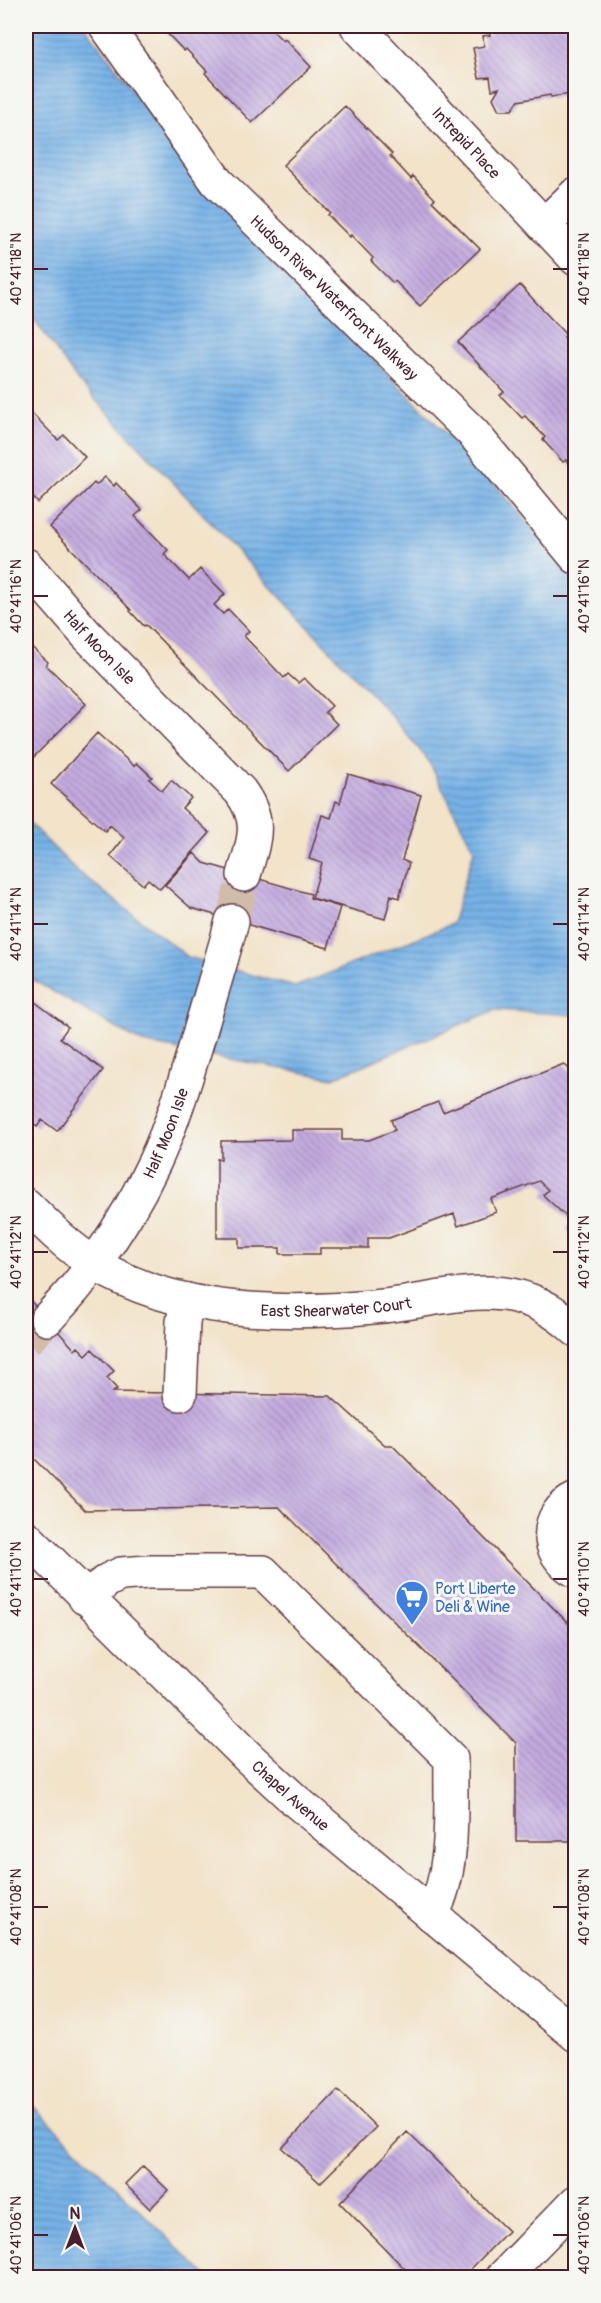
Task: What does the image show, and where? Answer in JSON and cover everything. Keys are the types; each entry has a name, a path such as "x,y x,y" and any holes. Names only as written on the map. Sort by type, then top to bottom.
{"street":[{"name":"Hudson River Waterfront Walkway","path":"106,26 217,182 473,433 576,557"},
{"name":"Intrepid Place","path":"357,26 576,259"},
{"path":"543,225 576,194"},
{"name":"Half Moon Isle","path":"26,565 86,634 240,791 255,817 255,832 244,874"},
{"name":"Half Moon Isle","path":"47,1319 93,1263 142,1188 156,1159 192,1060 228,935"},
{"name":"East Shearwater Court","path":"26,1205 56,1234 93,1263 138,1286 187,1300 249,1309 341,1309 402,1304 479,1292 497,1292 532,1300 550,1310 576,1330"},
{"path":"180,1394 183,1322 187,1300"},
{"path":"576,1499 566,1504 555,1517 552,1536 556,1554 561,1561 576,1571"},
{"name":"Chapel Avenue","path":"26,1537 248,1757 432,1916 576,2035"},
{"path":"85,1598 108,1580 121,1574 263,1572 451,1759 448,1869 444,1888 432,1916"},
{"path":"502,2277 576,2202"}],"water":[{"path":"26,26 85,26 207,189 495,484 575,580 575,1015 495,1010 333,1078 142,1043 26,976 26,820 76,870 188,957 295,987 452,924 474,850 428,760 390,714 78,381 26,308"},
{"path":"26,2099 208,2277 26,2277"}],"building":[{"path":"155,26 268,26 283,41 285,39 311,67 252,123 186,49 184,51 162,28 160,31"},
{"path":"516,26 576,26 576,91 571,91 572,94 551,97 550,95 518,101 512,110 499,110 493,98 499,88 492,90 490,77 479,78 473,48 484,46 483,36 490,35 489,30"},
{"path":"345,106 392,154 390,156 411,179 413,176 435,199 432,201 480,249 420,306 371,261 373,258 328,215 330,213 283,165"},
{"path":"520,285 566,335 564,337 576,350 576,471 566,460 563,462 543,440 545,437 525,416 522,418 500,395 504,392 458,342"},
{"path":"26,381 32,387 26,393"},
{"path":"26,407 58,440 64,435 85,457 38,503 26,490"},
{"path":"105,477 114,486 116,483 142,510 135,516 168,550 164,554 189,580 200,569 225,594 214,605 223,614 228,609 249,631 244,636 284,678 288,674 298,683 304,678 332,706 325,712 337,724 289,771 146,625 144,626 50,527 94,483 96,485"},
{"path":"26,642 48,662 46,665 86,704 26,765"},
{"path":"97,733 134,766 137,763 152,777 149,779 162,791 171,780 191,798 182,808 210,833 160,889 148,879 143,885 110,856 124,838 110,825 105,831 51,784"},
{"path":"348,774 421,795 402,860 409,863 399,898 391,895 385,919 312,898 322,863 309,859 322,815 331,818 336,801 340,803"},
{"path":"194,853 204,863 311,894 310,898 340,907 328,948 191,908 165,885"},
{"path":"26,995 68,1027 60,1038 103,1070 57,1131 42,1120 37,1127 26,1118"},
{"path":"564,1064 576,1076 576,1238 566,1229 572,1222 543,1195 548,1190 539,1181 491,1199 496,1212 458,1226 454,1214 389,1238 368,1238 368,1248 320,1248 320,1254 280,1254 280,1248 239,1248 239,1238 217,1238 217,1159 221,1159 221,1141 292,1140 292,1130 342,1130 342,1140 369,1140 395,1130 391,1120 438,1102 443,1112"},
{"path":"26,1296 75,1350 78,1347 86,1355 92,1349 114,1371 107,1378 117,1389 113,1392 330,1396 385,1445 392,1445 576,1631 573,1638 576,1640 576,1841 516,1841 516,1743 279,1507 85,1510 32,1457 26,1463"},
{"path":"338,2090 376,2127 320,2183 282,2148"},
{"path":"407,2132 508,2231 462,2278 414,2278 340,2203"},
{"path":"143,2166 168,2190 150,2209 125,2184"}],"tunnel":[{"path":"232,921 244,875"},
{"path":"26,1341 47,1319"}],"place":[{"name":"Port Liberte Deli & Wine","path":"412,1626"}]}
